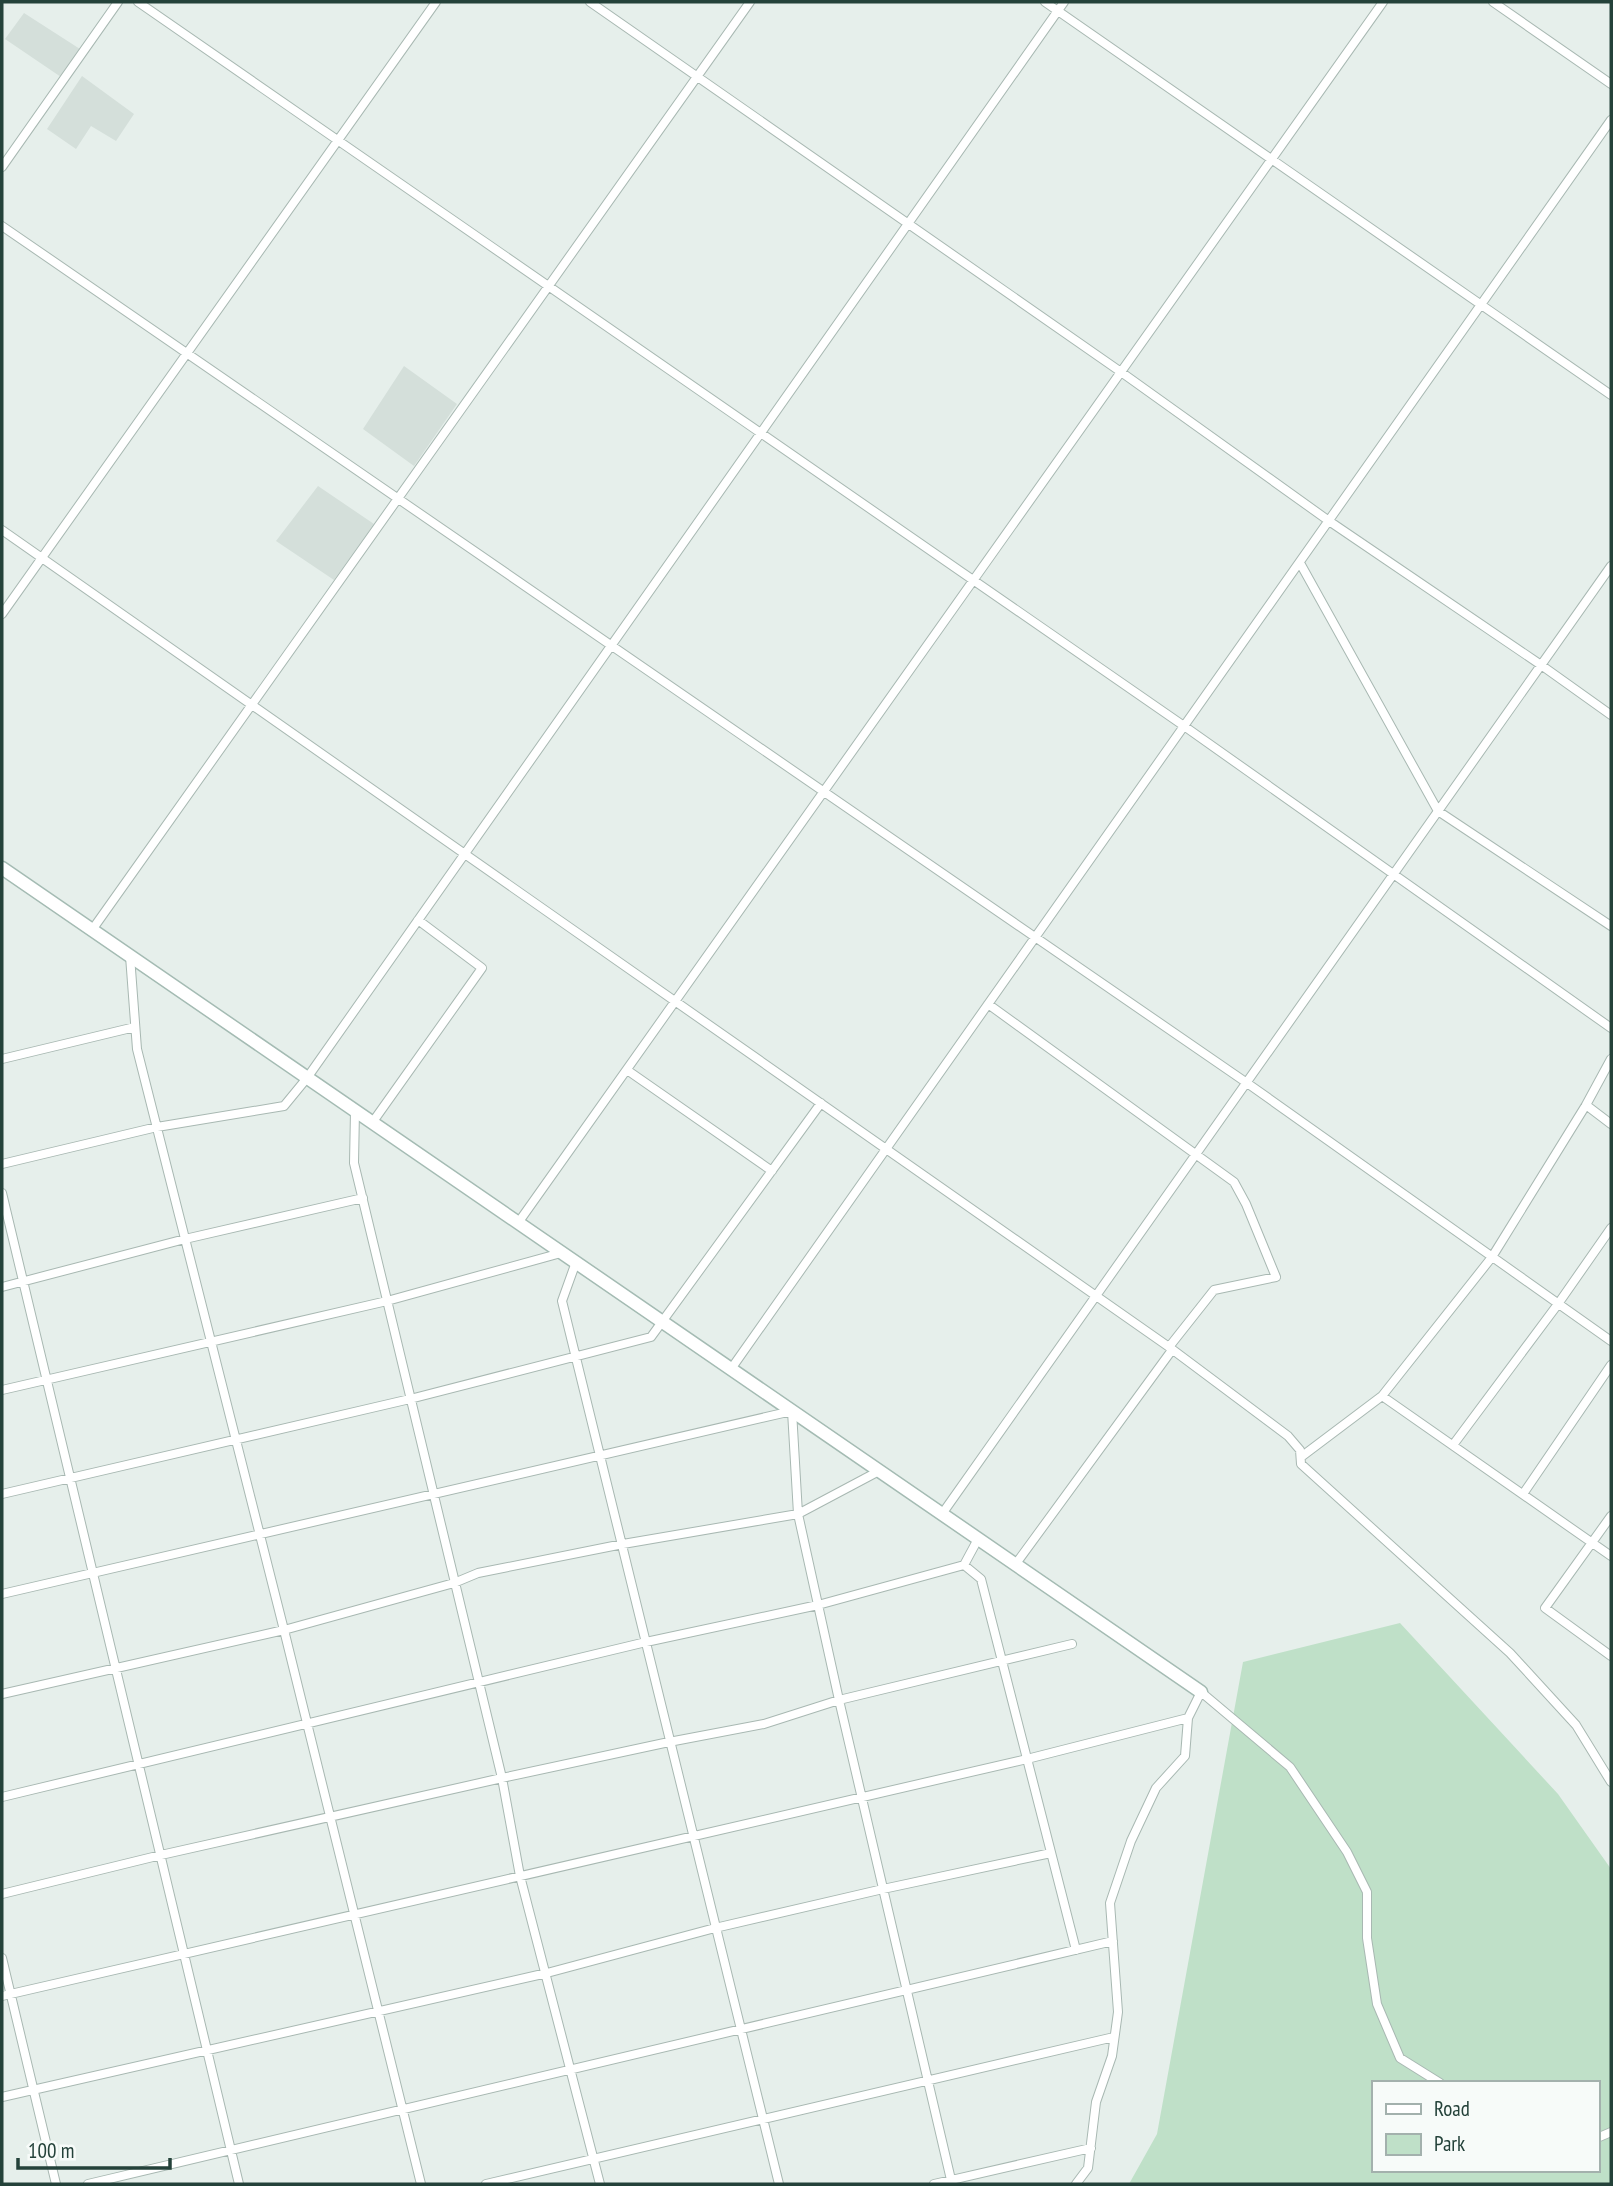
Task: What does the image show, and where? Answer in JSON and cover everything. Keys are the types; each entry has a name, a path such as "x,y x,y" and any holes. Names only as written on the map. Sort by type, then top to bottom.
{"street":[{"path":"2,166 118,2"},
{"path":"138,2 1184,726 1611,1028"},
{"path":"2,614 436,2"},
{"path":"590,2 1121,372 1329,521 1611,715"},
{"path":"92,930 750,2"},
{"path":"1045,2 1611,395"},
{"path":"2,1164 157,1127 284,1106 307,1078 1064,2"},
{"path":"518,1223 1383,2"},
{"path":"1493,2 1611,84"},
{"path":"731,1369 1611,120"},
{"path":"2,226 1247,1083 1611,1341"},
{"path":"2,530 1097,1295 1288,1436 1300,1450 1301,1464 1510,1653 1576,1725 1611,1782"},
{"path":"1300,563 1438,811 1611,926"},
{"path":"942,1514 1611,566"},
{"path":"2,868 1200,1692 1290,1767 1347,1852 1367,1892 1367,1938 1377,2004 1401,2057 1437,2081"},
{"path":"372,1123 482,968 418,920"},
{"path":"130,956 137,1049 421,2184"},
{"path":"988,1004 1234,1182 1276,1277 1214,1290 1016,1565"},
{"path":"2,1059 135,1027"},
{"path":"1301,1457 1382,1396 1492,1257 1586,1105 1611,1059"},
{"path":"627,1070 772,1171"},
{"path":"2,1494 410,1399 651,1337 821,1103"},
{"path":"1586,1105 1611,1124"},
{"path":"355,1111 354,1163 502,1778 520,1877 600,2184"},
{"path":"2,1193 239,2184"},
{"path":"2,1287 185,1239 362,1198"},
{"path":"1453,1445 1558,1304 1611,1227"},
{"path":"2,1390 387,1301 561,1253"},
{"path":"576,1262 562,1301 779,2184"},
{"path":"1523,1494 1611,1365"},
{"path":"1382,1396 1611,1556"},
{"path":"2,1594 792,1411"},
{"path":"792,1411 798,1514 838,1700 951,2182"},
{"path":"2,1694 284,1630 454,1583 478,1573 623,1544 798,1514 880,1471"},
{"path":"1611,1516 1545,1608 1611,1656"},
{"path":"2,1797 646,1642 818,1605 964,1565 978,1539"},
{"path":"964,1565 981,1579 1076,1950"},
{"path":"2,1894 160,1855 330,1819 502,1778 764,1724 838,1700 1072,1644"},
{"path":"1076,2184 1088,2168 1096,2102 1112,2056 1118,2012 1111,1903 1131,1841 1156,1788 1185,1756 1188,1718 1200,1692"},
{"path":"6,1995 1027,1759 1188,1718"},
{"path":"2,2096 547,1973 715,1928 1051,1853"},
{"path":"88,2184 1113,1941"},
{"path":"2,1958 6,1995 56,2184"},
{"path":"486,2184 1114,2037"},
{"path":"934,2184 1091,2148"}],"shaded area":[{"path":"24,13 80,49 61,77 5,39"},
{"path":"82,76 134,114 116,141 91,126 76,149 47,129"},
{"path":"404,366 457,404 414,466 363,429"},
{"path":"318,486 374,524 334,580 276,541"}],"green space":[{"path":"1400,1623 1558,1794 1611,1869 1611,2184 1129,2184 1157,2134 1243,1662"}]}
